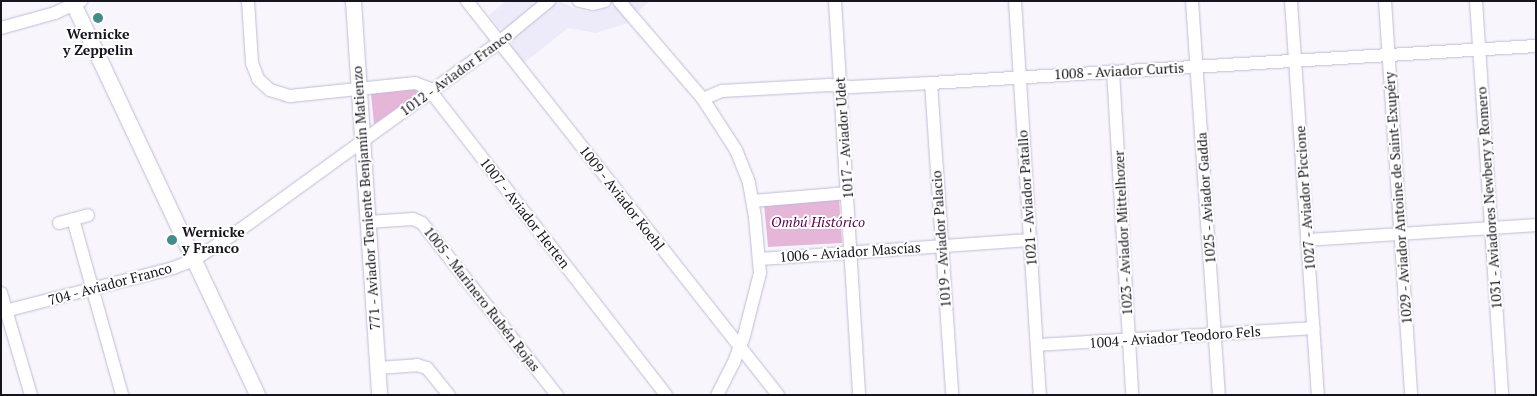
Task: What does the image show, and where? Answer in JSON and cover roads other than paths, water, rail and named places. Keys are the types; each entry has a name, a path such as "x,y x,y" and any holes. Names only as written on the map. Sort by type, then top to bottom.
{"street":[{"path":"248,1 252,63 258,79 263,85 278,93 290,96 416,83 431,91"},
{"name":"771 - Aviador Teniente Benjamín Matienzo","path":"353,1 379,395"},
{"name":"1009 - Aviador Koehl","path":"467,1 778,395"},
{"name":"1012 - Aviador Franco","path":"361,142 499,42 549,1"},
{"path":"579,1 593,4 605,1"},
{"path":"620,1 703,99 736,150 749,183 753,201 760,272 740,348 717,395"},
{"name":"1017 - Aviador Udet","path":"835,1 859,395"},
{"name":"1021 - Aviador Patallo","path":"1014,1 1040,395"},
{"name":"1025 - Aviador Gadda","path":"1192,1 1218,395"},
{"name":"1027 - Aviador Piccione","path":"1292,1 1318,395"},
{"name":"1029 - Aviador Antoine de Saint-Exupéry","path":"1385,1 1411,395"},
{"name":"1031 - Aviadores Newbery y Romero","path":"1476,1 1502,395"},
{"path":"1,28 76,3 257,395"},
{"name":"1008 - Aviador Curtis","path":"703,99 722,91 931,82 1536,46"},
{"name":"1023 - Aviador Mittelhozer","path":"1113,71 1132,395"},
{"name":"1019 - Aviador Palacio","path":"931,82 952,395"},
{"name":"1007 - Aviador Herten","path":"431,91 666,395"},
{"name":"704 - Aviador Franco","path":"4,311 172,268 194,260 241,230 361,142"},
{"path":"753,201 848,193"},
{"path":"59,222 88,215"},
{"path":"73,219 122,395"},
{"name":"1005 - Marinero Rubén Rojas","path":"368,222 413,219 422,223 557,395"},
{"path":"1307,240 1491,230 1536,225"},
{"name":"1006 - Aviador Mascías","path":"759,258 1030,240"},
{"path":"1,293 4,311 31,395"},
{"name":"1004 - Aviador Teodoro Fels","path":"1037,345 1313,328"},
{"path":"378,368 417,365 427,368 449,395"}],"place":[{"name":"Wernicke y Zeppelin","path":"98,18"},
{"name":"Wernicke y Franco","path":"172,240"}],"park label":[{"name":"Ombú Histórico","path":"818,222"}]}
